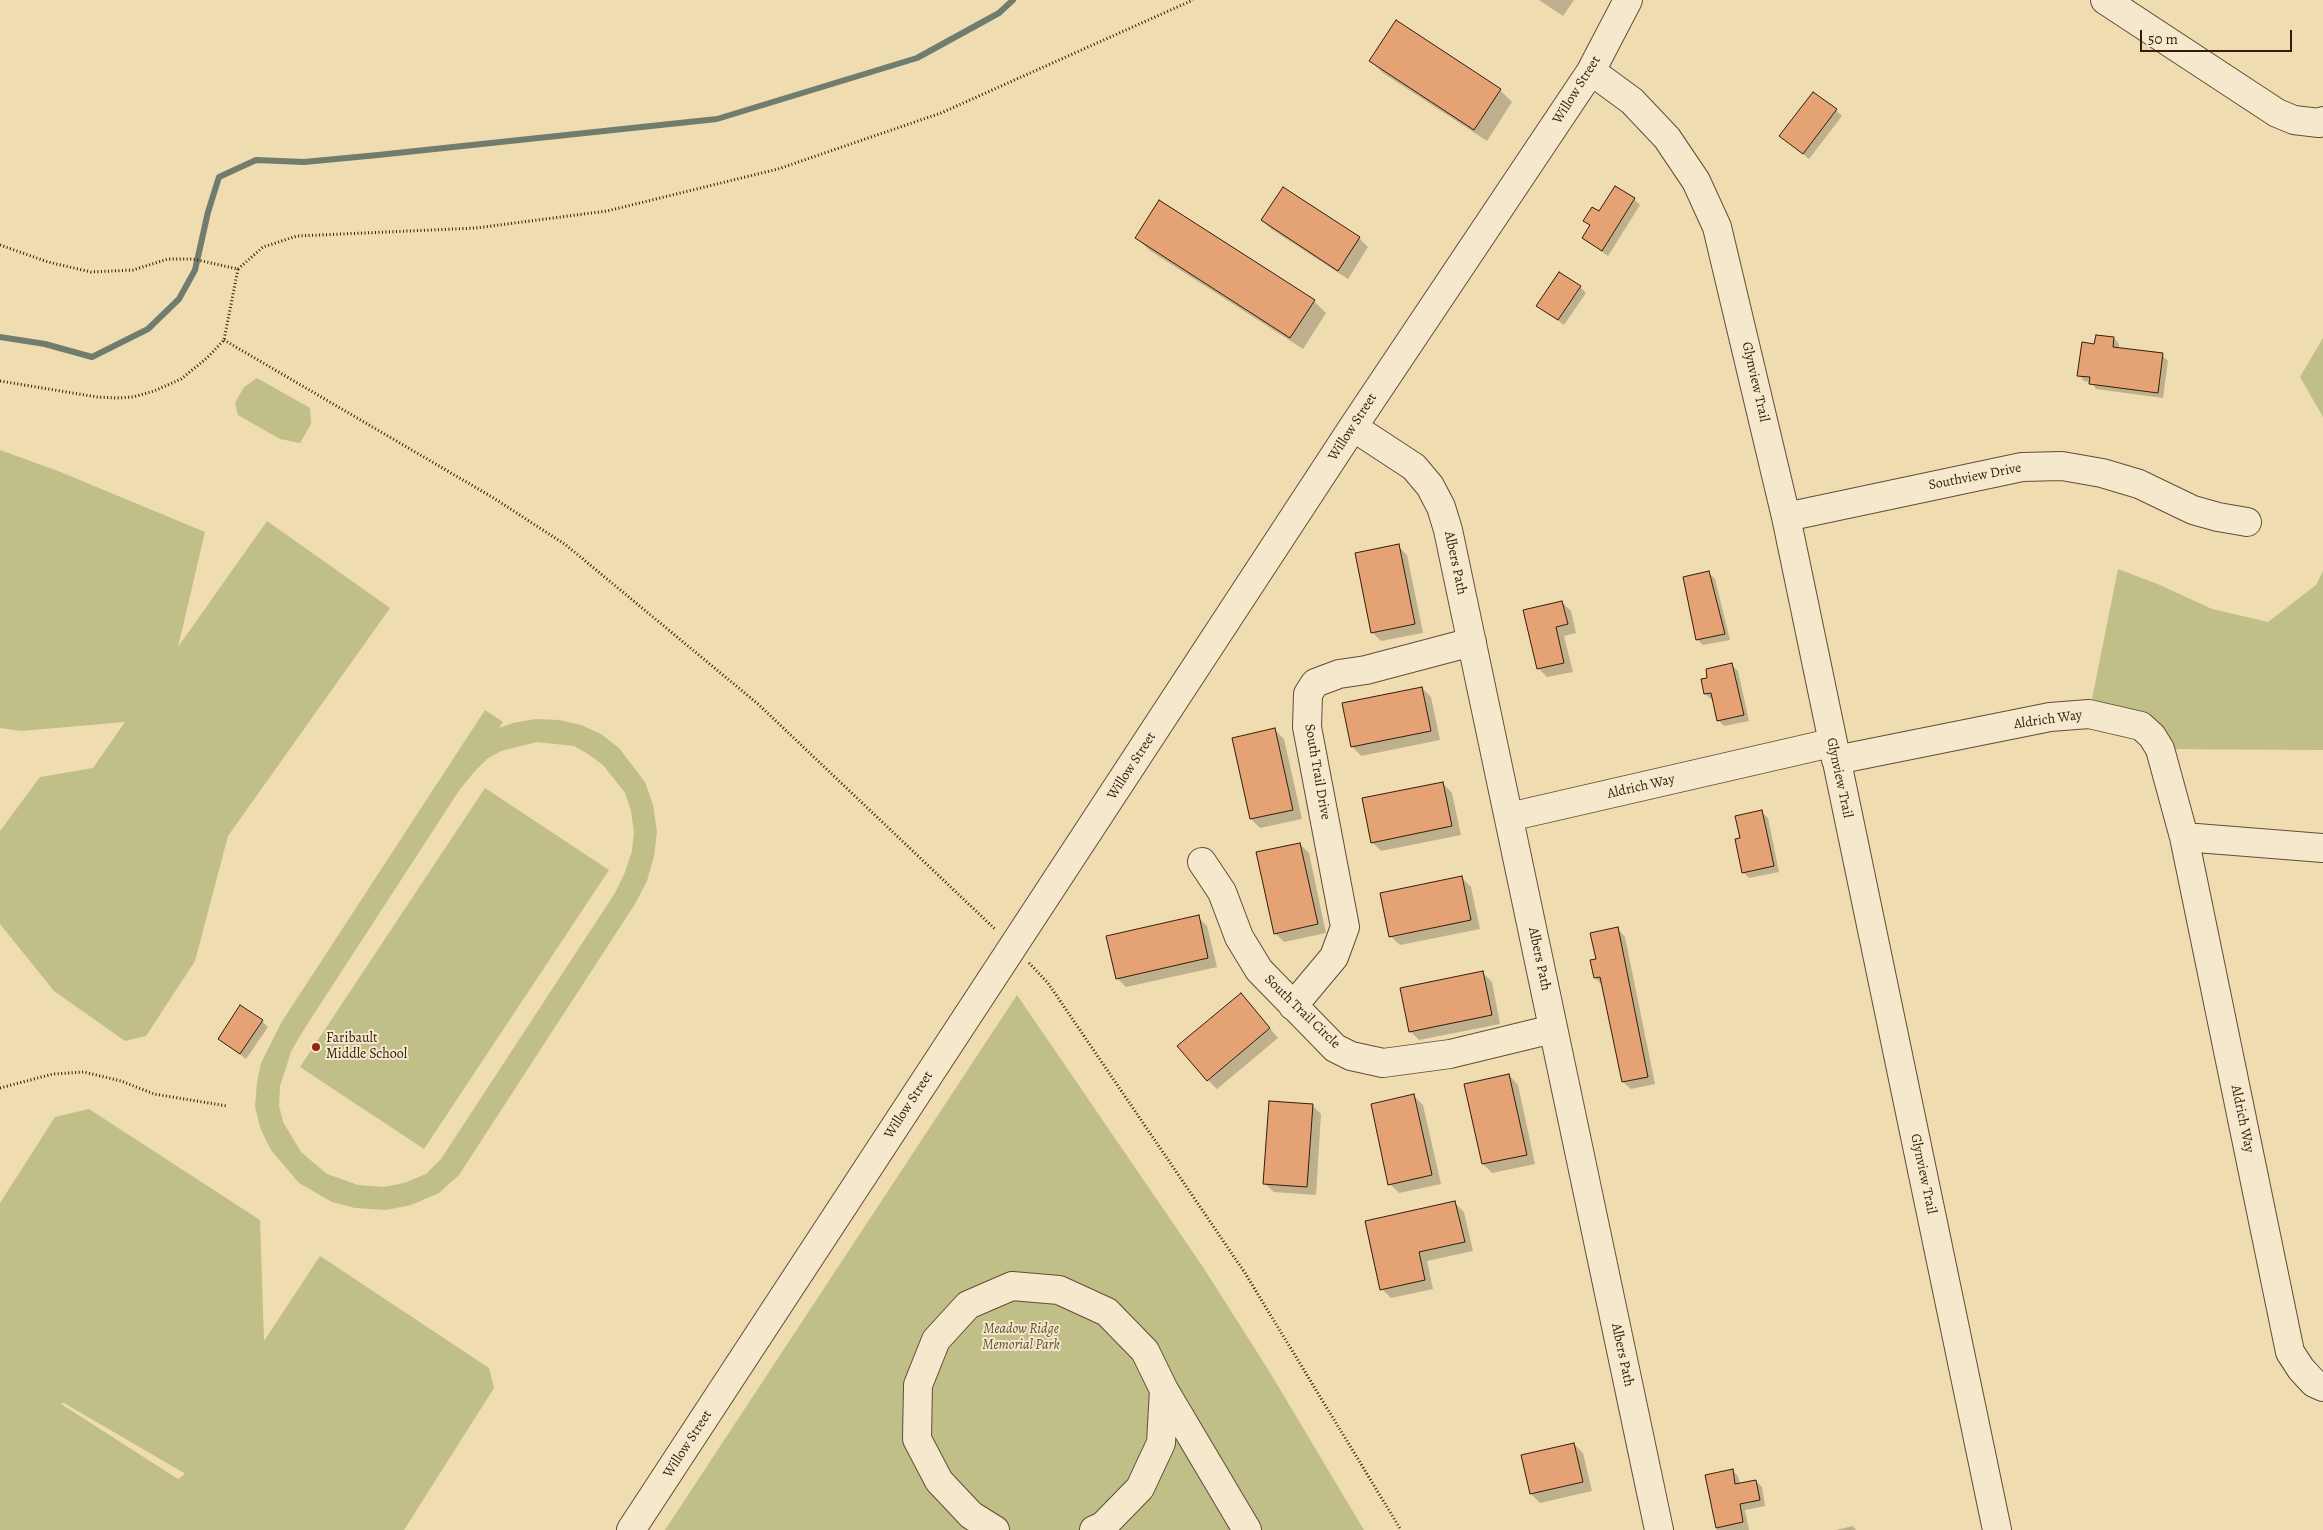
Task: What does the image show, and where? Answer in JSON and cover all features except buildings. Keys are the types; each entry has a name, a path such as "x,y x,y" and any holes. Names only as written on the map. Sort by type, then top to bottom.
{"street":[{"name":"Willow Street","path":"631,1530 1354,427 1591,71 1628,0"},
{"path":"2105,0 2277,113 2294,120 2319,123 2323,121"},
{"name":"Glynview Trail","path":"1591,71 1632,101 1667,138 1696,181 1717,227 1786,517 1997,1530"},
{"name":"Albers Path","path":"1354,427 1414,467 1430,486 1441,506 1448,530 1659,1530"},
{"name":"Southview Drive","path":"1786,517 2022,467 2062,466 2102,473 2139,484 2193,510 2247,522"},
{"name":"South Trail Drive","path":"1293,1006 1334,957 1345,928 1306,727 1308,694 1315,683 1339,674 1366,670 1472,642"},
{"name":"Aldrich Way","path":"1509,817 1834,752 2050,717 2089,714 2141,726 2152,736 2160,749 2184,837 2290,1352 2300,1370 2314,1383 2323,1387"},
{"path":"2184,837 2323,848"},
{"name":"South Trail Circle","path":"1202,862 1222,892 1239,937 1259,970 1335,1048 1351,1056 1383,1063 1450,1054 1553,1029"},
{"path":"995,1530 971,1515 939,1481 917,1439 918,1385 936,1340 968,1305 1012,1286 1060,1290 1107,1312 1145,1352 1164,1390 1247,1530"},
{"path":"1094,1530 1103,1526 1140,1488 1161,1443 1164,1390"}],"path":[{"path":"0,381 97,397 133,396 154,391 181,379 207,358 224,340 238,269 263,247 297,236 476,228 607,211 778,169 941,113 1193,0"},
{"path":"0,245 48,262 91,272 133,270 168,260 193,259 238,269"},
{"path":"224,340 484,492 566,545 758,704 1014,947 1048,983 1245,1273 1401,1530"},
{"path":"0,1088 53,1074 84,1072 121,1081 154,1094 227,1106"}],"green space":[{"path":"2323,338 2323,417 2300,377"},
{"path":"257,378 310,408 311,424 300,443 280,439 238,415 235,403 244,387"},
{"path":"0,450 58,471 205,532 178,647 267,521 390,608 228,836 195,961 146,1036 125,1041 54,991 0,924 0,831 40,777 93,768 125,722 21,731 0,728"},
{"path":"2118,569 2160,585 2212,609 2268,622 2316,585 2323,571 2323,750 2160,749 2089,714"},
{"path":"485,710 503,722 499,728 513,723 536,719 559,720 581,725 601,734 619,748 645,782 653,805 657,832 654,856 647,881 635,904 459,1175 439,1193 411,1205 386,1210 355,1208 332,1202 299,1183 271,1150 261,1130 255,1107 261,1063 281,1023","holes":["537,742 574,746 603,765 625,793 631,811 634,832 632,851 615,893 441,1159 426,1174 404,1183 384,1187 358,1185 327,1174 301,1152 283,1122 279,1105 280,1086 291,1052 301,1034 460,789 475,771 487,759 501,751"]},
{"path":"485,788 609,870 424,1149 300,1067"},
{"name":"Meadow Ridge Memorial Park","path":"1017,995 1203,1267 1269,1371 1364,1530 665,1530"},
{"path":"89,1109 260,1220 264,1341 320,1256 489,1368 494,1388 404,1530 0,1530 0,1203 55,1117","holes":["64,1403 185,1474 178,1479 61,1404"]}],"waterway":[{"path":"0,337 45,344 92,357 148,329 179,299 195,270 208,212 219,177 256,160 304,162 717,119 917,58 999,13 1013,0"}],"place":[{"name":"Faribault Middle School","path":"316,1047"}]}
